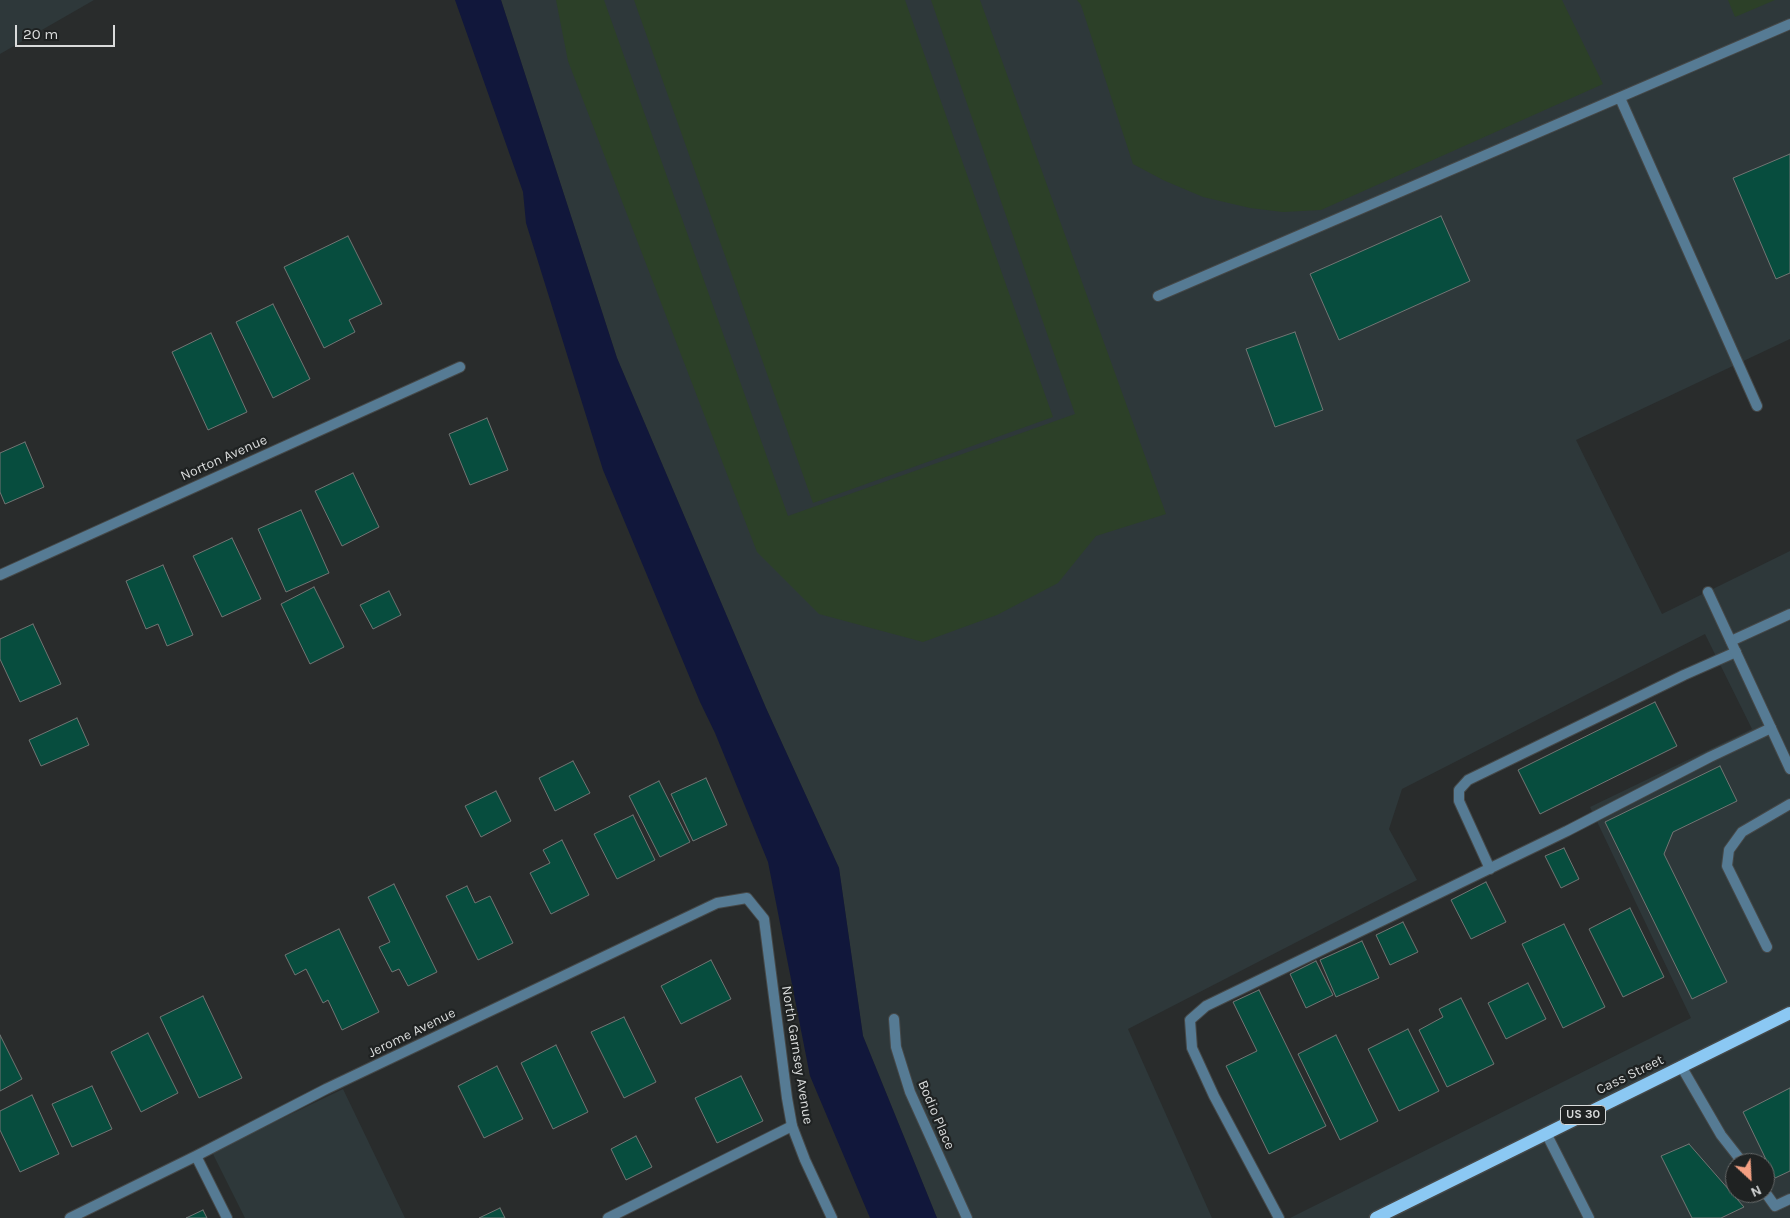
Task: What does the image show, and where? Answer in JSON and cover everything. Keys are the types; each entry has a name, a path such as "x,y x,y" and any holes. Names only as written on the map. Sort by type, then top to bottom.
{"main road":[{"name":"Cass Street","path":"1376,1218 1790,1013"}],"street":[{"path":"1158,296 1790,24"},
{"path":"1620,98 1757,406"},
{"name":"Norton Avenue","path":"0,575 460,367"},
{"path":"1708,592 1790,769"},
{"path":"1731,641 1790,614"},
{"path":"1490,869 1459,800 1459,790 1468,780 1684,675 1736,652"},
{"path":"1279,1218 1214,1096 1192,1048 1190,1020 1206,1006 1567,832 1710,757 1771,728"},
{"path":"1767,947 1728,866 1729,850 1742,832 1790,804"},
{"name":"Jerome Avenue","path":"70,1218 326,1090 717,903 747,898 764,919"},
{"name":"North Garnsey Avenue","path":"764,919 792,1126 805,1160 832,1218"},
{"name":"Bodio Place","path":"894,1018 896,1047 910,1092 967,1218"},
{"path":"1681,1066 1721,1135 1735,1153"},
{"path":"608,1218 792,1126"},
{"path":"1546,1133 1589,1218"},
{"path":"196,1156 227,1218"},
{"path":"1773,1203 1775,1206 1790,1199"}],"shaded area":[{"path":"0,0 94,0 0,54"},
{"path":"501,0 1790,0 1790,339 1576,440 1662,614 1790,551 1790,1218 1290,1218 1691,1018 1590,807 1752,729 1705,634 1402,789 1389,829 1417,880 1128,1029 1212,1218 937,1218 863,1036 839,868 766,708 617,358"},
{"path":"343,1089 405,1218 245,1218 212,1152"}],"green space":[{"path":"556,0 604,0 788,516 1075,414 931,0 980,0 1166,514 1096,536 1058,583 997,615 923,642 819,614 757,552 568,61"},
{"path":"634,0 905,0 1053,417 813,503"},
{"path":"1077,0 1562,0 1603,84 1321,210 1283,212 1250,208 1203,197 1163,180 1133,164 1081,5"},
{"path":"1728,0 1775,0 1735,17"}],"water":[{"path":"455,0 501,0 617,358 766,708 839,868 863,1036 937,1218 870,1218 810,1076 768,862 603,470 526,223 523,192"}],"building":[{"path":"1790,154 1790,273 1776,279 1733,178"},
{"path":"1441,216 1470,281 1339,340 1310,274"},
{"path":"348,236 382,304 349,320 355,332 324,348 284,267"},
{"path":"273,304 310,379 273,398 236,322"},
{"path":"1295,332 1323,410 1275,427 1246,349"},
{"path":"211,333 247,412 208,430 172,352"},
{"path":"487,418 508,470 470,485 449,434"},
{"path":"25,442 44,487 5,504 0,492 0,453"},
{"path":"353,473 379,527 342,546 315,491"},
{"path":"301,510 329,573 286,592 258,529"},
{"path":"232,538 261,599 222,617 193,556"},
{"path":"163,565 193,635 167,646 158,624 146,629 126,581"},
{"path":"314,587 344,647 310,664 281,604"},
{"path":"389,591 401,615 373,629 360,605"},
{"path":"33,624 61,684 20,702 0,659 0,639"},
{"path":"1655,702 1677,746 1540,814 1518,770"},
{"path":"77,718 89,745 41,766 29,740"},
{"path":"573,761 590,793 555,811 539,778"},
{"path":"1720,766 1737,801 1673,832 1664,854 1727,982 1692,999 1605,822"},
{"path":"706,778 727,825 693,841 671,794"},
{"path":"659,781 690,842 660,857 629,796"},
{"path":"496,791 511,821 481,837 465,806"},
{"path":"633,815 655,860 617,879 594,834"},
{"path":"562,840 589,895 551,914 530,873 550,863 543,850"},
{"path":"1564,848 1579,879 1561,888 1545,856"},
{"path":"1486,882 1506,922 1471,939 1451,900"},
{"path":"394,884 437,972 408,986 399,969 392,972 379,947 390,942 368,897"},
{"path":"467,886 475,903 490,896 513,943 478,960 446,896"},
{"path":"1630,908 1664,977 1623,997 1589,929"},
{"path":"1403,922 1418,952 1390,965 1376,935"},
{"path":"1564,924 1605,1007 1563,1028 1522,944"},
{"path":"339,929 379,1012 342,1030 328,1000 323,1003 306,969 295,975 285,955"},
{"path":"1362,941 1379,978 1336,997 1320,960"},
{"path":"711,960 731,999 681,1024 661,986"},
{"path":"1316,961 1333,995 1306,1008 1290,974"},
{"path":"1528,983 1546,1019 1506,1039 1488,1003"},
{"path":"1259,990 1326,1126 1269,1154 1226,1066 1257,1051 1233,1002"},
{"path":"203,996 242,1078 199,1098 160,1017"},
{"path":"1461,998 1494,1064 1447,1087 1419,1030 1443,1017 1439,1009"},
{"path":"624,1017 656,1082 624,1098 591,1032"},
{"path":"1408,1029 1439,1091 1399,1111 1368,1049"},
{"path":"148,1033 178,1093 141,1112 111,1052"},
{"path":"0,1035 22,1079 0,1091"},
{"path":"1336,1035 1378,1121 1340,1140 1298,1054"},
{"path":"556,1045 588,1112 553,1129 521,1063"},
{"path":"497,1066 523,1119 484,1138 458,1086"},
{"path":"741,1076 763,1121 717,1143 695,1098"},
{"path":"92,1086 112,1129 72,1147 52,1104"},
{"path":"1790,1088 1790,1171 1775,1178 1775,1153 1763,1153 1743,1112"},
{"path":"32,1095 59,1154 20,1172 0,1130 0,1111"},
{"path":"636,1136 652,1167 626,1180 611,1149"},
{"path":"1689,1144 1725,1185 1725,1203 1741,1203 1744,1207 1721,1218 1692,1218 1661,1156"},
{"path":"500,1208 505,1218 479,1218"},
{"path":"203,1210 207,1218 186,1218"}]}
